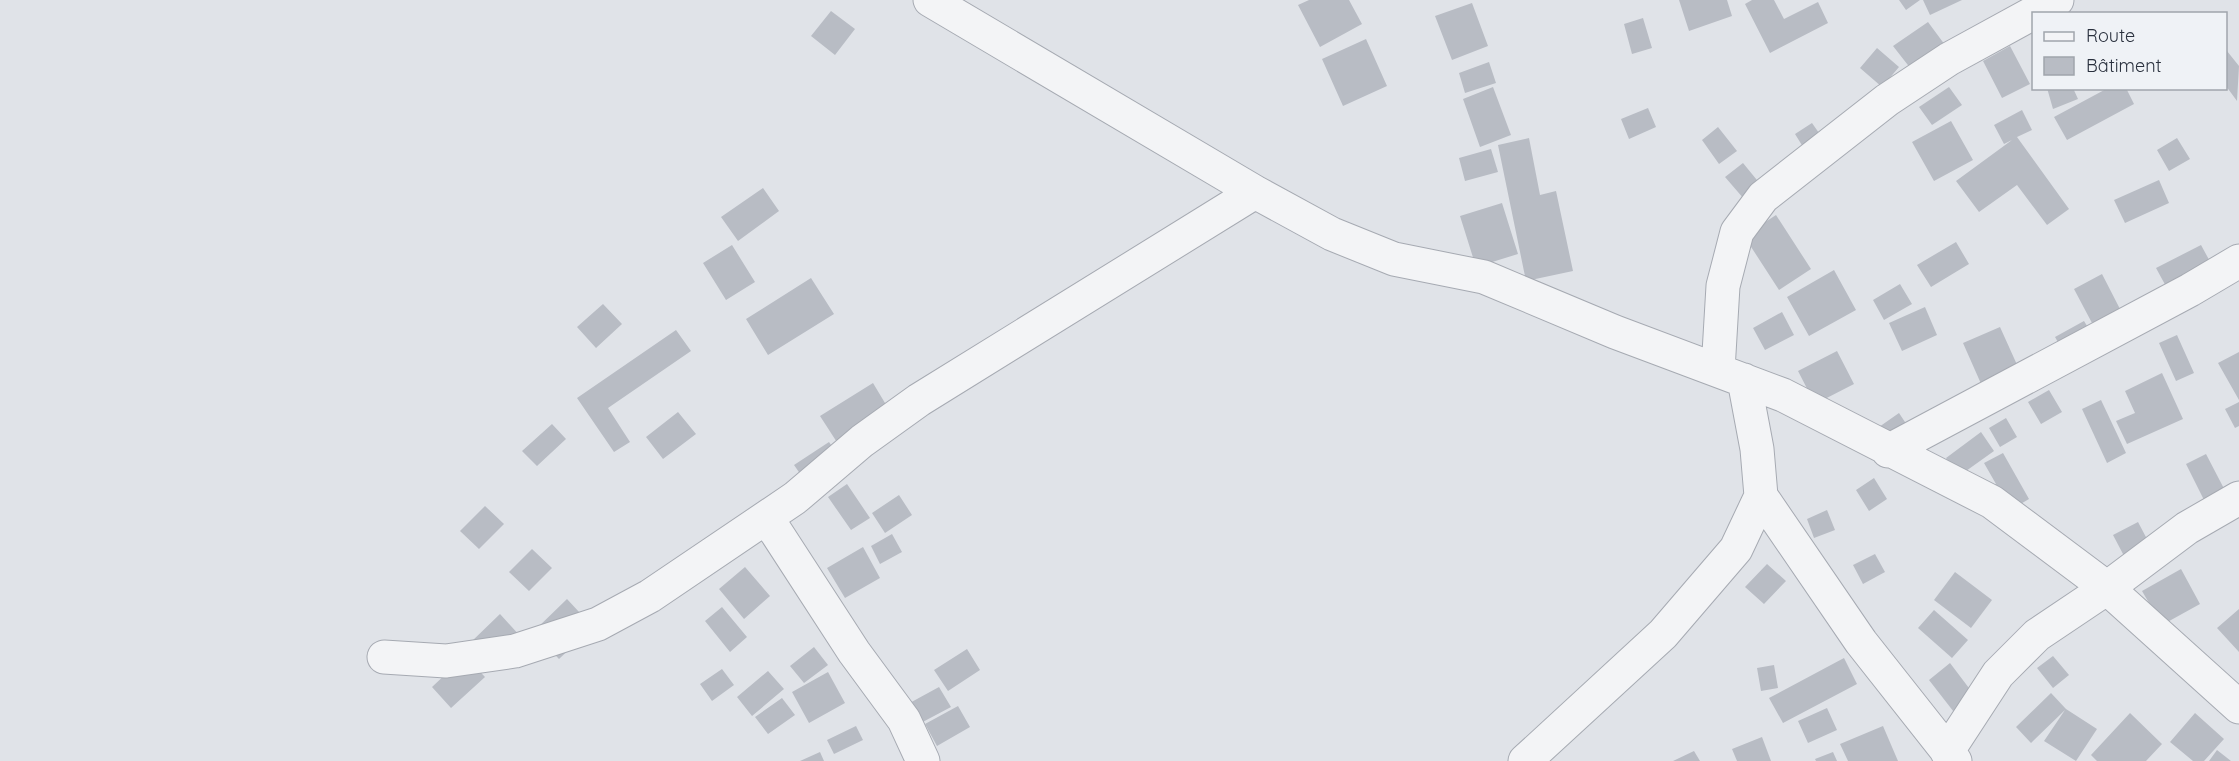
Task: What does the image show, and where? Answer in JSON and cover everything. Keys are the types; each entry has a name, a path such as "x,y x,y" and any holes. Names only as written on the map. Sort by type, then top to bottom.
{"street":[{"path":"930,0 1255,192 1332,234 1394,259 1484,277 1615,332 1783,395 1888,451 1992,502 2107,588 2239,707"},
{"path":"2035,12 2057,0"},
{"path":"1525,761 1663,634 1737,549 1761,496 1757,449 1731,375 1726,275 1737,232 1763,197 1887,100 1949,59 2032,14"},
{"path":"384,657 446,660 515,651 598,624 651,596 795,498 862,441 928,394 1255,192"},
{"path":"1888,451 2190,290 2239,261"},
{"path":"1761,496 1861,642 1951,757 1998,674 2037,635 2107,588 2187,528 2239,498"},
{"path":"767,518 854,652 904,720 923,761"}],"building":[{"path":"1309,0 1349,0 1362,24 1320,47 1298,5"},
{"path":"1679,0 1727,0 1732,16 1689,31"},
{"path":"1752,0 1774,0 1784,19 1818,2 1828,23 1770,53 1745,4"},
{"path":"1899,0 1920,0 1906,10"},
{"path":"1923,0 1962,0 1930,15"},
{"path":"1472,3 1488,46 1452,60 1435,16"},
{"path":"831,11 855,29 835,55 811,36"},
{"path":"1643,18 1652,48 1632,54 1624,24"},
{"path":"1928,22 1945,45 1911,69 1893,46"},
{"path":"1366,39 1387,86 1343,106 1322,59"},
{"path":"2010,46 2030,84 2002,98 1983,61"},
{"path":"1877,48 1899,67 1882,87 1860,68"},
{"path":"2227,51 2239,66 2237,101 2227,87"},
{"path":"1489,62 1496,83 1465,93 1459,73"},
{"path":"1493,87 1511,135 1480,147 1463,99"},
{"path":"1949,87 1962,105 1932,125 1919,107"},
{"path":"2048,90 2074,90 2078,99 2053,109"},
{"path":"2104,90 2127,90 2134,104 2067,140 2054,117"},
{"path":"1648,108 1656,127 1629,139 1621,119"},
{"path":"2022,110 2032,130 2017,137 2069,209 2047,225 2017,185 1979,212 1956,181 2012,140 2004,144 1994,125"},
{"path":"1951,121 1973,160 1934,181 1912,142"},
{"path":"1812,123 1826,143 1808,155 1795,134"},
{"path":"1718,127 1737,151 1719,164 1702,140"},
{"path":"1529,138 1540,195 1556,191 1573,271 1526,281 1498,145"},
{"path":"2177,138 2190,159 2169,171 2157,150"},
{"path":"1491,149 1498,172 1465,181 1459,158"},
{"path":"1743,163 1761,185 1744,199 1725,177"},
{"path":"2159,180 2169,203 2125,223 2114,200"},
{"path":"763,188 779,211 738,241 721,217"},
{"path":"1502,203 1518,254 1476,267 1460,216"},
{"path":"1776,215 1811,269 1779,290 1744,236"},
{"path":"1956,242 1969,264 1931,287 1917,265"},
{"path":"732,245 755,282 726,300 703,263"},
{"path":"2201,245 2219,278 2174,301 2156,268"},
{"path":"1834,270 1856,310 1809,336 1787,297"},
{"path":"2102,274 2120,309 2092,323 2074,289"},
{"path":"811,278 834,314 768,355 746,319"},
{"path":"1900,284 1912,304 1884,320 1873,300"},
{"path":"603,304 622,324 596,348 577,327"},
{"path":"1925,307 1937,335 1902,351 1889,323"},
{"path":"1782,312 1794,335 1765,350 1753,328"},
{"path":"2084,321 2095,339 2066,356 2055,337"},
{"path":"2000,327 2023,378 1986,395 1963,343"},
{"path":"676,330 691,351 608,408 630,442 614,452 577,398"},
{"path":"2177,335 2194,373 2176,381 2159,343"},
{"path":"1837,351 1854,384 1815,404 1798,371"},
{"path":"2239,352 2239,400 2218,363"},
{"path":"2162,373 2183,419 2127,444 2116,421 2135,413 2125,391"},
{"path":"873,383 894,418 842,450 820,416"},
{"path":"2049,390 2062,412 2041,424 2028,402"},
{"path":"2101,400 2126,453 2107,463 2082,409"},
{"path":"2239,402 2239,426 2235,428 2225,409"},
{"path":"678,412 696,434 663,459 646,437"},
{"path":"1899,413 1913,434 1869,434"},
{"path":"2006,418 2017,437 2000,447 1989,428"},
{"path":"552,424 566,439 537,466 522,451"},
{"path":"1981,432 1994,451 1959,476 1946,458"},
{"path":"829,442 844,464 810,488 794,465"},
{"path":"2003,453 2029,499 1995,519 1980,493 1996,484 1984,463"},
{"path":"2206,454 2232,504 2211,514 2186,464"},
{"path":"1874,478 1887,499 1869,511 1856,490"},
{"path":"847,484 870,518 851,530 828,497"},
{"path":"899,495 912,515 885,533 872,513"},
{"path":"485,506 504,524 479,549 460,531"},
{"path":"1827,510 1835,530 1814,538 1807,519"},
{"path":"2138,522 2157,558 2132,571 2113,535"},
{"path":"892,534 902,552 880,564 871,546"},
{"path":"863,547 880,578 845,598 827,568"},
{"path":"532,549 552,568 529,591 509,572"},
{"path":"1875,554 1885,572 1863,584 1853,565"},
{"path":"1767,564 1786,581 1764,604 1745,587"},
{"path":"745,567 770,596 744,619 719,589"},
{"path":"2181,569 2200,604 2162,625 2142,591"},
{"path":"1955,572 1992,600 1971,628 1934,600"},
{"path":"567,599 593,627 559,659 533,632"},
{"path":"722,607 747,637 730,652 705,621"},
{"path":"2239,609 2239,652 2217,628"},
{"path":"1934,610 1968,640 1952,658 1918,628"},
{"path":"500,614 521,637 470,643"},
{"path":"814,647 828,665 804,683 790,666"},
{"path":"967,649 980,670 948,691 934,670"},
{"path":"465,656 485,677 451,708 432,687"},
{"path":"2053,656 2069,675 2053,688 2037,668"},
{"path":"1844,658 1857,684 1783,723 1769,698"},
{"path":"1950,663 1978,700 1957,716 1929,680"},
{"path":"1774,665 1778,688 1761,691 1757,668"},
{"path":"722,669 734,685 712,701 700,684"},
{"path":"768,671 784,689 752,716 737,697"},
{"path":"828,672 845,703 809,723 792,692"},
{"path":"939,687 951,707 917,725 906,705"},
{"path":"2051,693 2066,709 2097,729 2076,761 2044,741 2065,710 2031,743 2016,727"},
{"path":"782,698 795,715 768,734 755,717"},
{"path":"958,706 970,727 937,746 925,724"},
{"path":"1827,708 1837,730 1808,743 1798,721"},
{"path":"2130,713 2162,744 2146,761 2097,761 2091,755"},
{"path":"2195,713 2224,739 2204,761 2193,761 2170,742"},
{"path":"856,726 863,740 834,754 827,740"},
{"path":"1883,726 1898,761 1848,761 1840,744"},
{"path":"1762,737 1771,761 1737,761 1732,749"},
{"path":"2217,750 2231,761 2209,761"},
{"path":"1694,751 1700,761 1673,761"},
{"path":"820,752 824,761 800,761"},
{"path":"1833,752 1837,761 1816,761 1815,759"}]}
